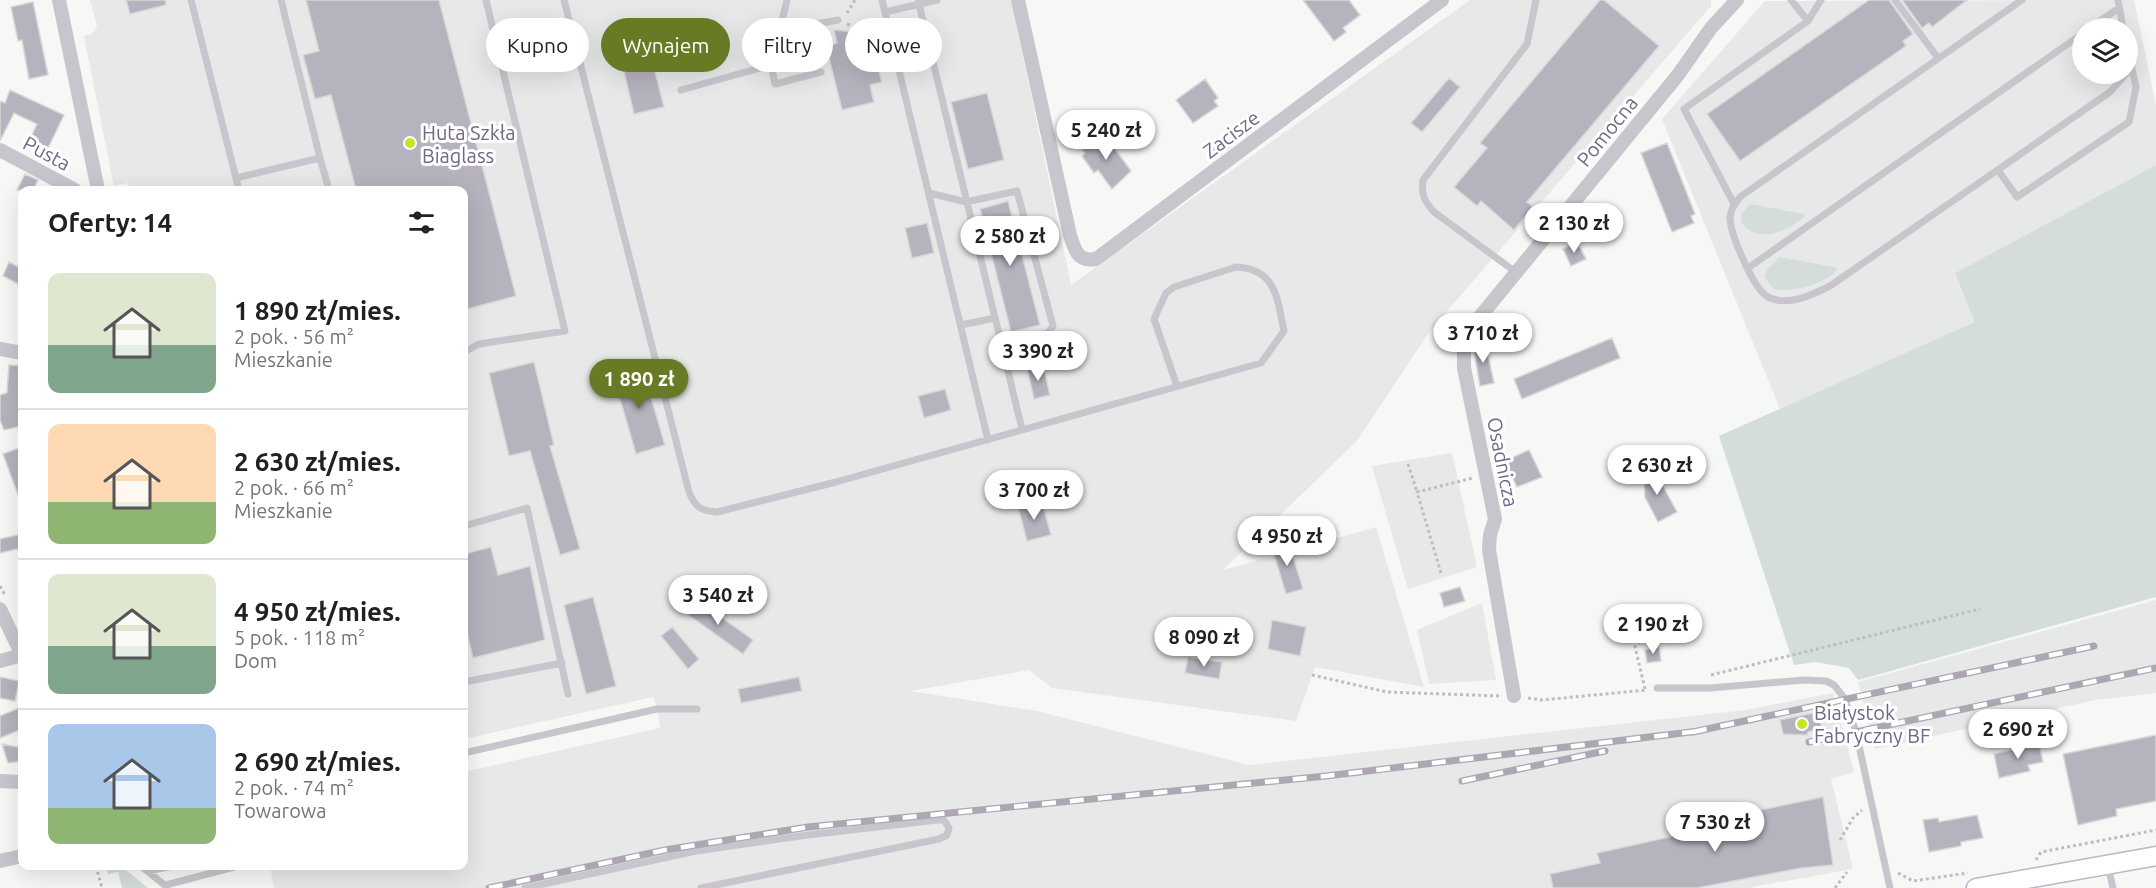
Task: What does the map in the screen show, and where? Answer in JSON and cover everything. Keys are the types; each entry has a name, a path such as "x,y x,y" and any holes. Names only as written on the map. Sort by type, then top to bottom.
{"main road":[{"path":"1977,880 2108,866 2152,858"}],"street":[{"path":"59,0 97,186"},
{"name":"Zacisze","path":"1018,0 1070,235 1080,257 1086,261 1096,259 1442,0"},
{"name":"Pomocna","path":"1464,342 1474,324 1678,75 1711,28 1737,0"},
{"name":"Pusta","path":"0,150 68,186"},
{"name":"Osadnicza","path":"1464,342 1466,380 1495,519 1490,535 1492,572 1514,696"},
{"path":"0,350 18,352"},
{"path":"0,609 18,647"},
{"path":"0,661 18,656"},
{"path":"0,781 18,783"},
{"path":"0,861 18,857"}],"lane":[{"path":"191,0 238,186"},
{"path":"281,0 328,186"},
{"path":"468,350 479,344 565,331 486,0"},
{"path":"564,0 694,504 703,511 717,512 988,440 1262,363 1284,331 1274,285 1261,273 1246,267 1236,267 1174,287 1166,293 1154,320 1177,386"},
{"path":"782,18 787,0"},
{"path":"882,0 887,18"},
{"path":"885,12 937,0"},
{"path":"1517,273 1434,212 1425,202 1421,191 1423,180 1527,44 1536,0"},
{"path":"1791,0 1808,21"},
{"path":"1734,204 1684,109 1808,21 1821,0"},
{"path":"1895,0 1938,58"},
{"path":"2022,0 1740,197 1734,204 1730,221 1748,268 1757,286 1766,296 1788,301 1815,294 1830,286 2110,92 2116,84"},
{"path":"2118,0 2121,18"},
{"path":"918,3 1022,429"},
{"path":"2104,18 2119,8"},
{"path":"833,21 838,20"},
{"path":"1748,268 2072,41"},
{"path":"681,90 746,72"},
{"path":"772,72 775,84 821,72"},
{"path":"900,72 988,440"},
{"path":"1998,170 2017,197 2129,122 2135,84"},
{"path":"236,178 320,158"},
{"path":"929,193 966,202 1017,191 1053,326 1048,333 1001,344"},
{"path":"961,325 995,318"},
{"path":"468,525 527,508 568,694"},
{"path":"468,681 562,663"},
{"path":"1658,688 1710,688 1804,680 1826,681 1834,685 1845,699 1856,732 1890,888"},
{"path":"468,752 657,709 697,710"},
{"path":"525,888 696,851 808,834 937,820 944,820 949,828 946,835 939,839 701,888"},
{"path":"2108,866 2113,888"},
{"path":"148,871 153,870"},
{"path":"148,871 168,887 225,870"}],"path":[{"path":"845,23 838,20 849,11 855,0"},
{"path":"1408,464 1441,573"},
{"path":"1417,492 1486,475"},
{"path":"1704,677 1980,609"},
{"path":"1646,690 1635,647 1659,622"},
{"path":"1312,675 1387,692 1514,696 1542,700 1658,688"},
{"path":"1840,840 1870,797"},
{"path":"2036,861 2041,852 2156,830"},
{"path":"97,870 102,888"},
{"path":"1835,888 1847,872"},
{"path":"1887,875 1899,873 1906,880 1919,881 1977,880"}],"shaded area":[{"path":"90,0 1011,0 1071,285 1470,0 1711,0 1711,6 1429,332 1357,441 1223,570 1274,556 1271,545 1288,540 1292,551 1376,527 1424,687 1315,667 1296,721 1052,688 1029,670 910,691 1037,711 1249,765 1746,710 1833,693 1854,772 1831,779 1853,869 1747,888 274,888 271,870 468,870 468,771 660,728 657,709 653,697 468,738 468,186 129,186 128,183 114,186 84,36 92,34 97,26"},
{"path":"2134,0 2138,18 2072,18 2072,84 2138,84 2138,19 2156,106 2156,165 1955,273 1976,322 1780,409 1662,119 1765,1"},
{"path":"2156,165 2156,597 1858,680 1849,668 1816,662 1794,665 1719,436 1975,322 1955,273"},
{"path":"1750,204 1805,216 1782,231 1773,234 1755,233 1747,229 1741,221 1742,213"},
{"path":"1779,257 1834,267 1837,270 1831,276 1808,287 1790,290 1773,289 1765,277 1767,270"},
{"path":"1452,453 1477,567 1408,589 1372,466"},
{"path":"2156,600 2156,693 2095,700 1875,749 1858,682"},
{"path":"1482,603 1496,680 1429,684 1417,630"},
{"path":"107,870 126,870 148,888 122,888 118,872 108,874"}],"building":[{"path":"126,0 165,0 166,5 130,14"},
{"name":"Huta Szkła Biaglass","path":"306,0 439,0 516,296 468,309 468,186 355,186 331,95 315,99 303,55 319,51"},
{"path":"1303,0 1349,0 1360,15 1343,28 1346,32 1334,41"},
{"path":"1600,0 1604,0 1659,46 1527,202 1533,207 1514,230 1481,201 1477,206 1454,187 1487,148 1480,143"},
{"path":"1869,0 1889,0 1913,34 1903,41 1906,46 1740,161 1707,114"},
{"path":"1902,0 1967,0 1932,27 1929,23 1922,28"},
{"path":"33,2 48,75 29,79 22,40 18,41 11,7"},
{"path":"834,30 845,31 845,72 879,72 882,82 870,85 874,102 842,110 832,72 833,44 837,43"},
{"path":"624,72 655,72 664,107 634,114"},
{"path":"1449,78 1460,87 1422,132 1411,123"},
{"path":"1205,79 1218,98 1214,101 1218,106 1193,123 1176,100"},
{"path":"10,90 64,115 47,150 29,141 37,124 14,113 0,141 0,101 5,103"},
{"path":"987,93 1004,160 968,169 951,102"},
{"path":"1104,134 1131,171 1112,189 1098,170 1094,173 1082,156 1085,153 1082,150"},
{"path":"1225,139 1230,147 1213,160 1207,152"},
{"path":"1667,143 1695,214 1691,216 1694,223 1672,232 1641,153"},
{"path":"25,174 38,180 35,186 19,186"},
{"path":"1008,201 1040,325 1011,332 980,209"},
{"path":"927,223 934,253 912,258 905,228"},
{"path":"1577,242 1586,259 1571,266 1563,249"},
{"path":"9,262 18,267 18,284 3,276"},
{"path":"1612,338 1620,358 1522,399 1514,379"},
{"path":"1485,341 1494,383 1480,386 1473,344"},
{"path":"534,362 554,445 550,446 580,549 560,555 530,451 509,456 489,373"},
{"path":"9,365 18,366 18,427 4,430 0,420 0,395 7,393"},
{"path":"1043,365 1050,395 1034,399 1027,369"},
{"path":"642,367 665,445 636,454 613,375"},
{"path":"945,389 951,410 924,418 918,396"},
{"path":"18,448 18,495 3,454"},
{"path":"1529,450 1542,477 1517,487 1505,461"},
{"path":"1653,468 1677,512 1658,522 1645,497 1644,471"},
{"path":"1042,501 1051,535 1027,541 1018,507"},
{"path":"18,535 18,549 0,553 0,539"},
{"path":"1288,540 1303,589 1286,594 1271,545"},
{"path":"491,547 498,575 530,566 545,640 473,658 468,637 468,553"},
{"path":"1460,587 1465,601 1444,607 1440,593"},
{"path":"593,597 616,686 586,694 564,605"},
{"path":"693,597 753,640 743,654 683,611"},
{"path":"1272,620 1306,627 1300,656 1268,649"},
{"path":"672,627 699,659 688,669 661,636"},
{"path":"1659,647 1661,661 1647,663 1645,650"},
{"path":"1188,657 1222,662 1219,679 1185,673"},
{"path":"0,677 18,681 15,701 0,698"},
{"path":"799,677 802,691 741,703 738,689"},
{"path":"18,708 18,731 0,738 0,716"},
{"name":"Białystok Fabryczny BF","path":"1818,712 1822,729 1808,732 1807,735 1783,734 1780,720"},
{"path":"2156,735 2156,801 2116,809 2117,816 2078,825 2063,754"},
{"path":"2,744 18,747 18,762 8,763"},
{"path":"2039,744 2043,762 2028,765 2030,771 1999,778 1994,754"},
{"path":"1823,797 1833,865 1801,868 1697,888 1553,888 1550,874 1600,863 1597,853 1737,822 1736,815"},
{"path":"1977,815 1983,838 1961,842 1961,846 1929,852 1923,820 1938,818 1939,822"}],"railway":[{"path":"1693,732 2094,646"},
{"path":"1809,742 2156,668"},
{"path":"489,888 665,850 808,827 1326,776 1699,731"},
{"path":"1462,781 1605,751"}],"place":[{"name":"Huta Szkła Biaglass","path":"410,143"},
{"name":"Białystok Fabryczny BF","path":"1802,724"}]}
